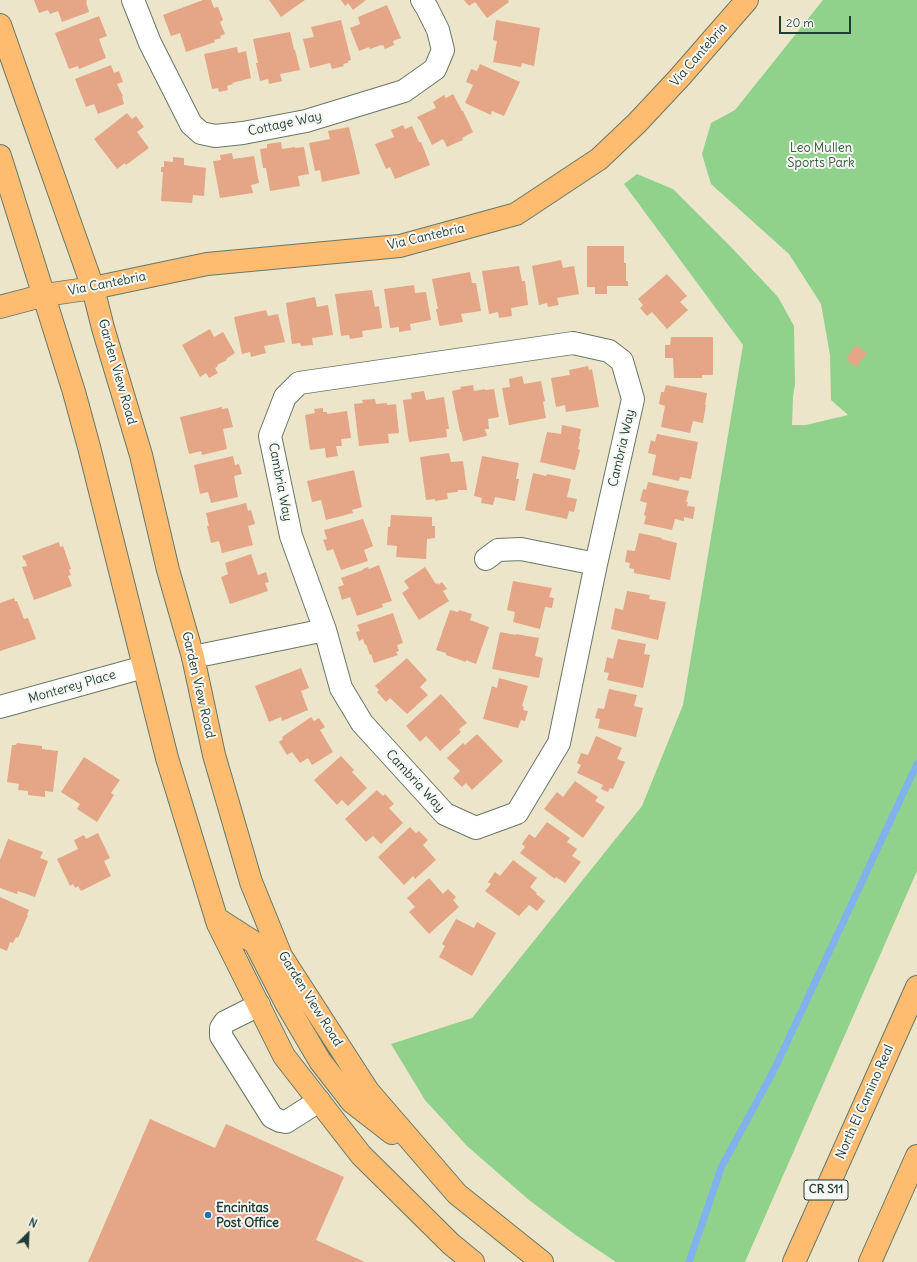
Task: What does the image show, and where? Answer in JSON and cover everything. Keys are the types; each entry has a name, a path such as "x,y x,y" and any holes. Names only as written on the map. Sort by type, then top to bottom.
{"main road":[{"name":"Via Cantebria","path":"0,307 45,295 94,288 207,264 400,246 516,214 599,158 637,123 680,77 746,0"},
{"name":"Garden View Road","path":"0,25 94,288 103,328 141,455 168,570 193,657 214,755 251,882 281,956 368,1091 457,1194 542,1262"},
{"path":"0,156 45,295 74,392 167,758 218,924 284,1056 361,1156 451,1244 473,1262"},
{"path":"216,918 255,943 287,1005 320,1061 352,1102 428,1160"},
{"name":"North El Camino Real","path":"794,1262 917,987"},
{"path":"870,1262 917,1156"}],"street":[{"name":"Cottage Way","path":"133,0 150,43 191,124 201,133 215,136 243,133 306,121 404,90 435,69 443,50 438,30 422,0"},
{"name":"Cambria Way","path":"573,343 610,351 622,361 633,398 596,564 559,743 516,812 476,828 445,814 362,724 341,688 325,630 291,536 270,436 285,397 299,383 573,343"},
{"path":"486,558 498,550 521,549 596,564"},
{"path":"193,657 325,630"},
{"name":"Monterey Place","path":"0,707 144,667"},
{"path":"258,1005 225,1022 221,1028 221,1036 272,1117 286,1122 297,1117 319,1101"}],"green space":[{"name":"Leo Mullen Sports Park","path":"823,0 917,0 917,871 745,1262 616,1262 577,1236 529,1200 467,1146 425,1100 391,1044 472,1018 642,806 683,705 743,345 624,184 637,174 673,189 778,297 794,326 795,384 792,425 806,425 848,415 831,400 830,355 821,304 789,254 711,184 702,154 711,123 735,110"}],"building":[{"path":"34,0 86,0 89,12 62,22 58,11 50,14 48,10 39,13"},
{"path":"203,0 211,0 214,8 218,7 223,20 220,22 225,34 220,36 221,38 214,40 215,42 186,52 180,33 171,36 163,15"},
{"path":"269,0 305,0 281,17"},
{"path":"341,0 366,0 353,10 348,3 345,6"},
{"path":"464,0 508,0 509,2 487,18 475,2 469,6"},
{"path":"387,5 401,38 393,41 394,45 385,49 383,45 381,45 370,49 369,47 359,51 350,28 360,24 358,17"},
{"path":"99,16 107,36 99,39 106,58 79,69 78,66 69,69 55,33"},
{"path":"341,20 351,60 348,61 348,63 343,64 344,66 332,69 330,63 310,68 303,39 314,37 311,27"},
{"path":"496,20 540,28 534,66 522,63 521,67 493,62 497,41 493,40"},
{"path":"290,32 300,70 280,74 282,81 269,84 268,79 260,81 253,39"},
{"path":"237,47 238,53 246,51 251,78 232,83 233,84 227,86 228,90 219,92 218,88 212,89 204,54"},
{"path":"480,64 520,82 504,116 492,111 491,115 465,103 473,85 466,82 471,69 477,71"},
{"path":"111,65 114,73 119,71 123,82 117,84 123,96 124,104 98,114 94,104 86,107 75,79"},
{"path":"453,94 473,132 462,138 463,140 447,147 443,139 432,145 420,120 417,117 436,108 433,102 444,95 446,98"},
{"path":"127,113 132,119 136,116 144,127 137,132 149,148 126,165 125,163 117,169 94,139"},
{"path":"403,125 405,129 412,126 419,142 421,142 430,165 395,179 390,167 386,169 375,144 394,137 391,130"},
{"path":"349,127 360,174 322,182 320,170 315,171 309,143 330,139 328,131"},
{"path":"281,142 282,149 304,147 309,174 298,176 300,186 270,191 266,168 263,168 260,149 267,148 267,144"},
{"path":"232,153 233,159 254,156 259,183 251,185 253,193 220,198 213,161 221,160 220,155"},
{"path":"173,157 184,158 184,165 206,168 204,196 193,195 192,203 161,201 163,172 161,172 161,167 164,167 164,161 173,162"},
{"path":"587,246 624,246 624,263 626,263 626,281 628,281 628,286 607,286 607,294 595,294 595,287 587,287"},
{"path":"561,260 563,268 574,266 579,294 557,298 559,305 548,307 547,303 539,305 532,266"},
{"path":"519,266 522,281 525,281 528,305 511,308 512,316 499,318 498,312 489,314 482,271"},
{"path":"470,272 472,283 476,283 481,311 461,314 463,322 440,326 432,279"},
{"path":"667,274 687,296 680,302 688,310 667,329 652,312 647,316 640,308 643,305 638,299"},
{"path":"414,285 415,293 426,292 431,320 410,324 411,330 399,332 399,327 390,328 384,289"},
{"path":"372,290 375,307 379,306 382,328 362,331 363,337 350,339 349,335 341,336 335,294"},
{"path":"315,297 317,307 328,305 333,335 312,338 313,345 301,346 300,343 292,344 286,303"},
{"path":"266,310 268,316 278,314 285,342 264,346 266,353 251,357 250,352 242,354 234,317"},
{"path":"210,329 214,337 223,332 235,353 226,359 227,360 217,365 218,366 215,368 218,373 209,378 206,373 200,377 182,345"},
{"path":"671,337 713,337 713,375 702,375 702,378 674,378 673,358 665,358 665,345 670,345"},
{"path":"856,345 867,353 856,367 846,359"},
{"path":"588,366 589,370 592,369 599,407 566,412 565,405 556,407 551,378 570,375 569,370"},
{"path":"522,376 524,384 541,381 545,401 543,402 546,418 509,425 502,388 510,387 509,379"},
{"path":"473,385 474,391 494,389 499,417 488,419 489,429 485,429 487,436 463,441 452,391 461,389 460,387"},
{"path":"666,385 707,393 703,423 693,421 690,433 661,427 665,406 659,404 661,392 664,392"},
{"path":"424,391 426,400 444,397 449,429 446,429 447,437 409,442 403,400 412,399 411,393"},
{"path":"375,399 376,404 396,404 399,433 388,434 389,443 359,446 354,404 363,403 362,400"},
{"path":"222,407 222,409 228,408 233,427 223,429 227,449 202,455 201,451 189,454 180,417"},
{"path":"323,408 323,412 327,412 327,414 347,411 351,438 341,439 342,446 336,446 338,456 326,458 325,448 310,450 305,415 315,413 314,409"},
{"path":"562,425 581,429 578,449 580,450 575,470 540,462 547,432 561,434"},
{"path":"657,434 698,442 691,479 680,477 679,481 652,475 656,455 648,453 651,440 655,442"},
{"path":"449,453 451,462 463,461 467,490 458,490 458,492 447,493 448,499 435,501 435,499 426,500 420,457"},
{"path":"233,456 235,465 239,464 242,474 234,476 238,497 211,503 208,492 200,494 194,465"},
{"path":"482,456 519,463 516,479 519,479 515,501 495,497 493,505 481,503 482,498 474,496"},
{"path":"354,470 362,507 352,510 353,513 326,520 321,500 312,502 307,481"},
{"path":"533,473 571,479 567,497 577,499 574,512 569,511 567,519 525,510"},
{"path":"648,482 689,491 686,502 688,502 687,506 695,507 693,519 684,517 684,521 675,519 672,530 644,524 646,516 644,515 647,503 640,501 643,489 646,490"},
{"path":"246,503 248,511 251,510 255,524 248,526 253,545 222,553 219,541 211,543 206,513"},
{"path":"391,515 432,517 432,526 435,526 435,538 427,539 426,559 396,557 397,546 387,545 388,527 390,527"},
{"path":"363,519 373,546 364,550 368,561 341,570 333,549 327,551 323,540 327,539 324,530"},
{"path":"639,533 677,543 670,580 634,573 634,569 629,568 630,563 625,562 627,550 635,551"},
{"path":"59,542 60,547 63,546 71,569 69,570 71,575 68,576 72,586 34,600 22,567 27,566 22,556"},
{"path":"251,554 258,575 266,572 269,582 265,583 268,591 230,604 221,577 228,574 225,563"},
{"path":"379,565 392,601 382,604 383,607 357,616 350,597 342,600 338,587 344,585 341,578 368,567 369,569"},
{"path":"425,567 436,584 438,583 438,585 442,582 447,589 443,591 449,601 419,620 402,593 409,588 404,581"},
{"path":"513,581 552,588 549,597 554,598 552,608 545,607 540,629 513,622 515,612 507,610"},
{"path":"627,591 650,595 649,599 666,602 658,640 611,629 615,608 623,610"},
{"path":"14,598 15,601 17,601 24,619 28,618 36,639 0,651 0,603"},
{"path":"450,610 458,612 459,610 472,614 470,620 489,627 476,664 446,655 446,653 436,650"},
{"path":"393,613 403,643 397,645 399,651 396,652 398,655 374,663 363,639 359,641 356,632 360,631 357,625"},
{"path":"500,632 539,638 535,656 543,658 539,678 492,669"},
{"path":"618,639 646,644 644,654 650,655 643,688 607,680 609,673 604,672 607,657 613,659"},
{"path":"407,658 427,680 420,687 428,695 407,714 390,698 386,702 377,692 379,690 375,686"},
{"path":"301,668 309,688 301,691 308,710 282,721 281,717 269,722 255,686"},
{"path":"499,678 528,686 522,706 524,707 523,710 528,711 525,721 521,720 518,728 483,719 492,686 497,688"},
{"path":"609,689 637,695 634,706 643,708 636,737 598,728 600,719 595,718 598,708 604,709"},
{"path":"441,694 467,723 459,729 461,732 440,751 426,736 420,742 406,726"},
{"path":"311,717 314,721 319,718 325,727 320,730 333,752 312,765 308,758 300,763 292,752 287,755 279,742 283,739 282,737"},
{"path":"477,734 503,761 472,790 466,783 462,787 453,778 460,771 447,758 463,743 465,745"},
{"path":"596,736 622,748 617,759 625,762 613,789 610,788 608,792 601,789 603,785 577,773 581,765 577,763 581,753 588,755"},
{"path":"17,743 42,746 42,749 58,751 53,792 45,791 45,797 28,795 28,791 18,790 19,784 7,782 12,745 16,745"},
{"path":"341,756 354,770 352,772 367,788 348,806 342,800 337,805 314,780"},
{"path":"84,757 120,780 111,793 114,795 97,822 77,809 80,804 61,792"},
{"path":"575,781 598,797 595,801 605,807 583,838 544,809 557,792 563,797"},
{"path":"377,790 383,796 385,794 394,804 389,808 403,823 381,844 373,836 366,842 345,819"},
{"path":"547,822 570,838 567,842 577,849 572,856 581,862 565,883 556,877 555,879 520,853 525,847 522,844 529,834 535,838"},
{"path":"410,827 416,833 419,831 428,840 423,845 436,860 415,879 413,876 404,885 378,857"},
{"path":"98,833 110,858 104,861 111,876 81,891 78,886 75,888 73,884 70,886 57,859 78,849 74,840 84,835 86,839"},
{"path":"8,839 43,852 40,858 48,861 35,897 18,891 17,894 0,888 0,860"},
{"path":"513,860 537,878 530,887 545,901 537,911 529,905 519,916 485,891 491,884 488,882 495,872 500,876"},
{"path":"429,878 443,894 448,889 456,897 453,900 459,907 429,934 409,912 415,907 407,898"},
{"path":"0,897 29,910 18,938 16,937 13,943 10,942 7,951 0,948"},
{"path":"456,919 474,928 477,922 496,933 472,976 439,957 445,946 442,944"},
{"path":"150,1119 215,1148 226,1124 344,1177 316,1240 365,1262 88,1262"}],"waterway":[{"path":"689,1262 721,1168 774,1070 917,764"}],"place":[{"name":"Encinitas Post Office","path":"208,1215"}]}
